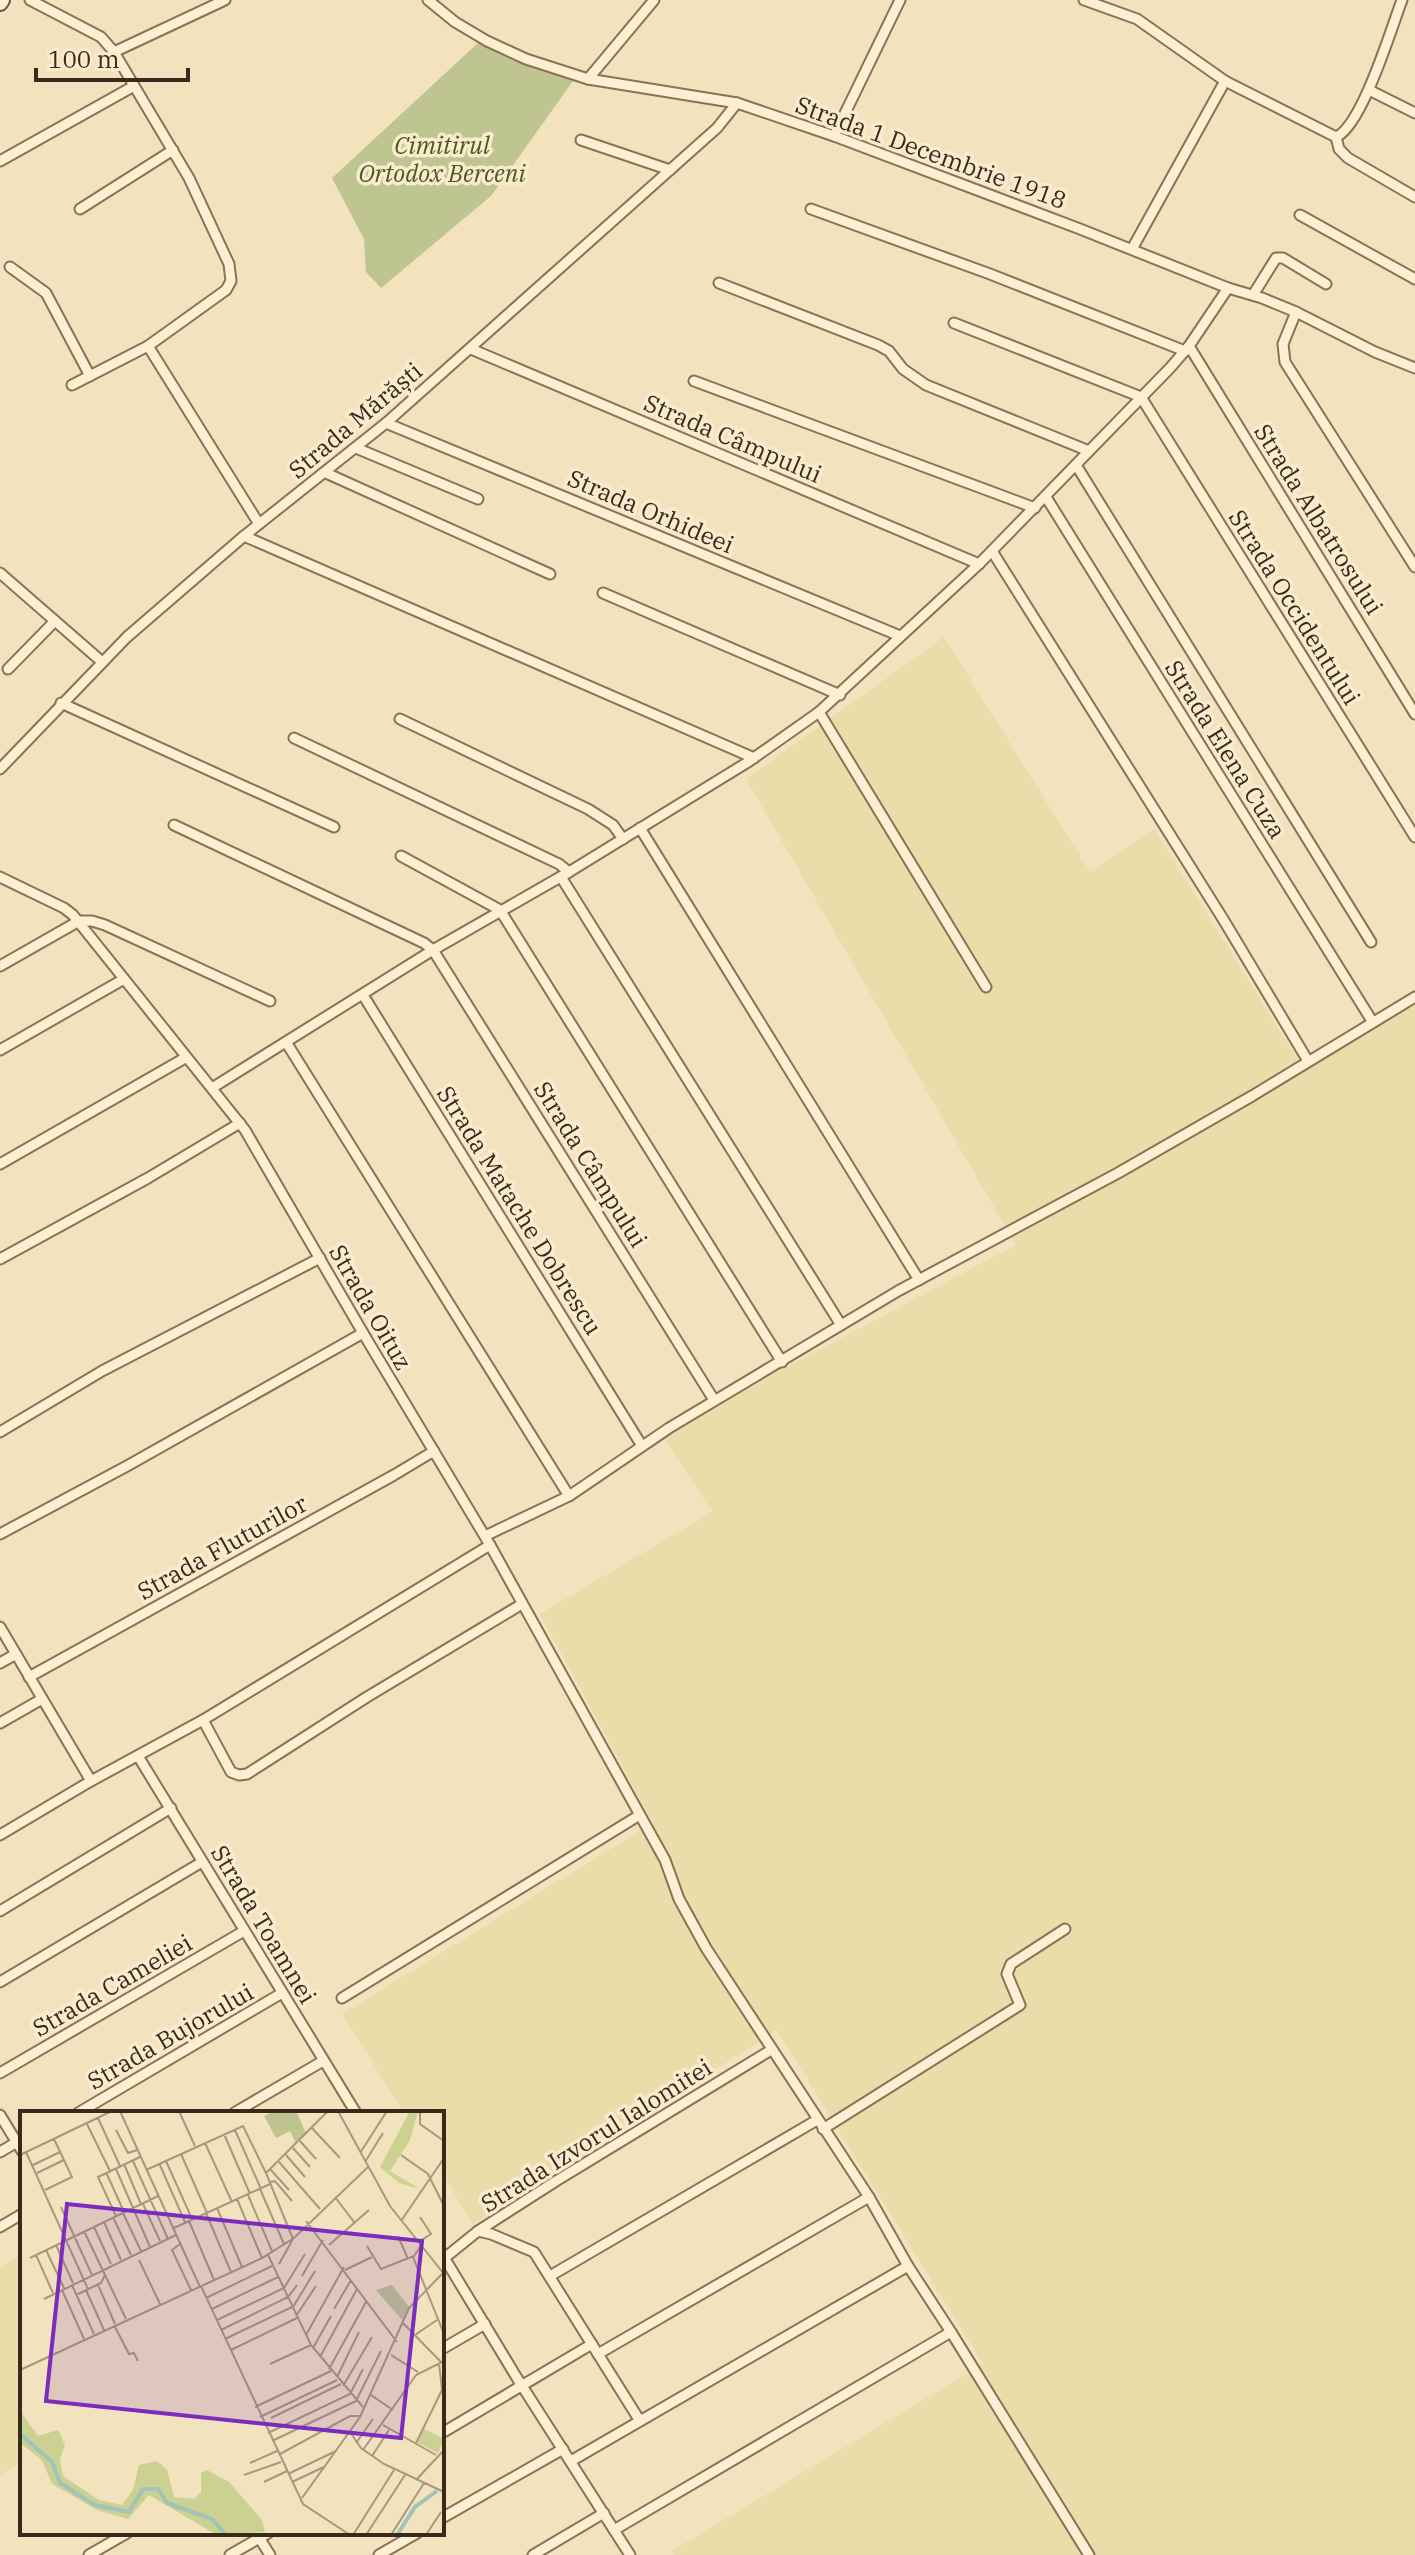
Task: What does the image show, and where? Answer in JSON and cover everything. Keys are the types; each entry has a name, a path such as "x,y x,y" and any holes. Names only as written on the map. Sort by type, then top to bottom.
{"street":[{"path":"30,0 101,37 114,52 189,178 229,264 231,281 226,290 148,346 72,385"},
{"path":"114,52 225,0"},
{"name":"Strada 1 Decembrie 1918","path":"428,0 455,22 526,59 588,79 737,103 834,136 1296,312 1375,352 1413,365"},
{"path":"588,79 654,0"},
{"path":"834,136 900,0"},
{"path":"1084,0 1137,19 1225,81 1336,137 1339,149 1348,158 1415,197"},
{"path":"1336,137 1350,123 1369,90 1402,0"},
{"path":"1132,249 1225,81"},
{"path":"0,161 134,86"},
{"path":"1369,90 1415,113"},
{"name":"Strada Mărăști","path":"0,769 101,661 244,536 326,473 471,349 717,128 737,103"},
{"path":"581,140 670,170"},
{"path":"80,209 173,150"},
{"path":"811,209 1187,349"},
{"path":"1300,215 1415,279"},
{"path":"1253,295 1276,258 1283,258 1326,284"},
{"path":"10,267 46,293 90,376"},
{"path":"719,283 878,345 889,351 903,369 926,385 1089,451"},
{"path":"212,1088 433,950 565,874 754,758 819,712 979,564 1046,497 1187,349 1228,288"},
{"path":"1296,312 1283,344 1285,362 1415,567"},
{"path":"954,323 1141,397"},
{"path":"148,346 259,524"},
{"name":"Strada Câmpului","path":"471,349 979,564"},
{"name":"Strada Albatrosului","path":"1187,349 1415,714"},
{"path":"694,381 1035,508"},
{"name":"Strada Occidentului","path":"1141,397 1415,837"},
{"name":"Strada Orhideei","path":"386,423 900,636"},
{"path":"356,448 478,499"},
{"path":"1076,465 1371,942"},
{"path":"326,473 550,574"},
{"name":"Strada Elena Cuza","path":"1046,497 1372,1021"},
{"path":"244,536 754,758"},
{"path":"992,551 1223,919 1308,1061"},
{"path":"0,573 101,661"},
{"path":"603,593 840,695"},
{"path":"8,669 55,621"},
{"path":"61,703 334,827"},
{"path":"819,712 986,987"},
{"path":"400,719 588,809 613,825 623,839"},
{"path":"294,738 559,864 841,1325"},
{"path":"174,825 433,950"},
{"path":"640,828 919,1280"},
{"path":"401,856 500,910 782,1362"},
{"name":"Strada Oituz","path":"0,877 64,908 79,921 185,1058 240,1123 488,1540 665,1860 679,1899 706,1948 869,2197 908,2266 1089,2555"},
{"path":"0,966 79,921 92,921 270,1001"},
{"name":"Strada Câmpului","path":"433,950 714,1400"},
{"path":"0,1050 124,979"},
{"name":"Strada Matache Dobrescu","path":"363,995 642,1446"},
{"path":"0,1835 203,1720 488,1540 569,1496 714,1400 919,1280 1118,1173 1252,1096 1415,997"},
{"path":"286,1042 569,1496"},
{"path":"0,1164 185,1058"},
{"path":"0,1259 148,1178 240,1123"},
{"path":"0,1432 102,1371 320,1258"},
{"path":"0,1534 363,1333"},
{"name":"Strada Fluturilor","path":"29,1677 434,1451"},
{"path":"203,1720 231,1772 247,1774 522,1604"},
{"path":"0,1627 91,1781"},
{"path":"0,1663 16,1654"},
{"path":"0,1723 42,1699"},
{"name":"Strada Toamnei","path":"138,1756 355,2111"},
{"path":"0,1911 171,1808"},
{"path":"342,1998 638,1816"},
{"path":"0,1982 202,1862"},
{"path":"550,2276 820,2125 1020,2005 1007,1974 1008,1969 1065,1929"},
{"name":"Strada Cameliei","path":"0,2073 244,1931"},
{"name":"Strada Bujorului","path":"81,2111 282,1993"},
{"name":"Strada Izvorul Ialomitei","path":"444,2257 478,2231 771,2050"},
{"path":"237,2111 323,2061"},
{"path":"0,2115 20,2147 0,2152"},
{"path":"598,2354 869,2197"},
{"path":"0,2227 20,2215"},
{"path":"478,2231 534,2252 640,2421"},
{"path":"444,2260 630,2555"},
{"path":"571,2461 908,2266"},
{"path":"444,2348 485,2324"},
{"path":"614,2530 951,2332"},
{"path":"444,2432 520,2382 592,2344"},
{"path":"444,2517 563,2449"},
{"path":"533,2555 604,2513"},
{"path":"89,2555 124,2535"},
{"path":"230,2555 261,2535 270,2555"},
{"path":"379,2555 414,2535"}],"shaded area":[{"path":"944,637 1090,872 1154,829 1303,1068 1415,999 1415,2555 674,2555 672,2551 983,2364 777,2030 473,2224 444,2177 444,2111 403,2111 342,2014 653,1823 540,1614 712,1512 661,1434 1016,1245 746,779"},
{"path":"20,2255 20,2463 0,2475 0,2267"}],"green space":[{"name":"Cimitirul Ortodox Berceni","path":"478,43 573,81 491,196 381,288 366,272 364,239 332,178"}]}
